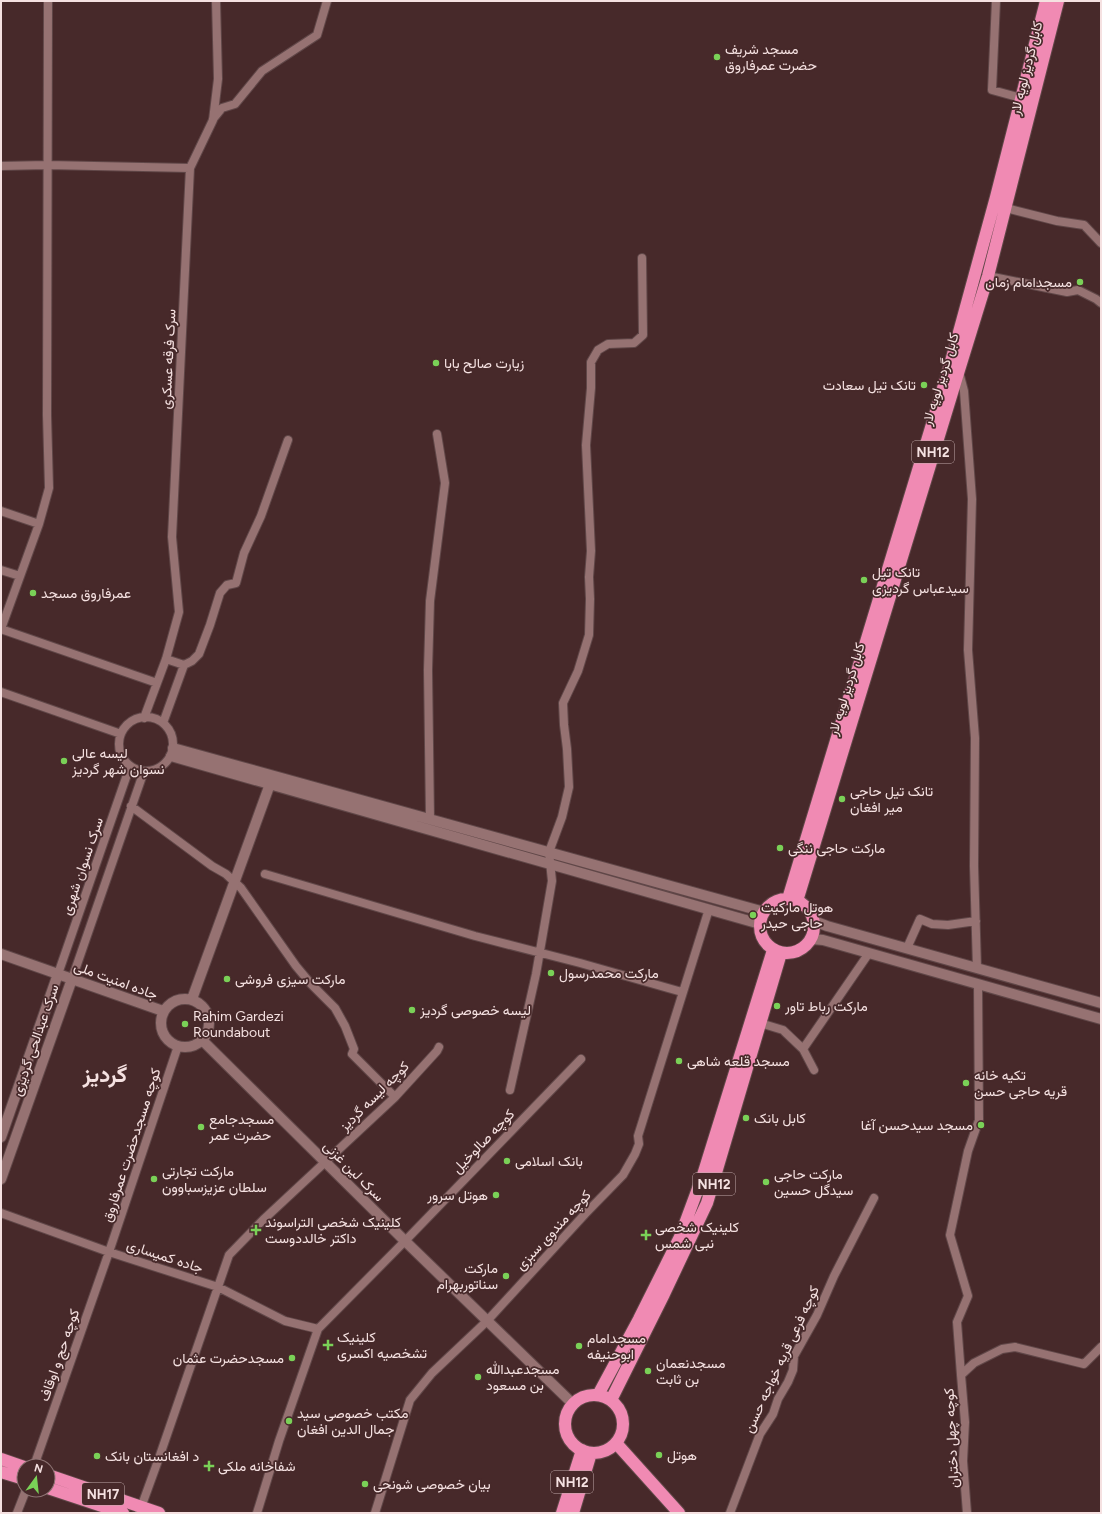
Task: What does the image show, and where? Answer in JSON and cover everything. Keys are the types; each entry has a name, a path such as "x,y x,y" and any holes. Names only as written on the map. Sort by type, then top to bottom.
{"highway":[{"name":"کابل گردیز لویه لار","path":"793,900 950,365 996,197 1046,1"},
{"name":"کابل گردیز لویه لار","path":"793,900 988,276 1058,1"},
{"path":"779,900 793,900 805,905 810,910 814,921 815,930 807,946 799,951 790,954 777,952 766,944 762,936 760,924 764,912 771,904 779,900"},
{"name":"NH12","path":"611,1400 664,1294 707,1203 760,1023 777,952"},
{"name":"NH12","path":"598,1395 639,1319 680,1237 703,1176 777,952"},
{"path":"587,1451 572,1441 566,1429 566,1420 568,1412 573,1404 585,1397 598,1395 611,1400 620,1410 624,1427 621,1436 616,1443 679,1513"},
{"name":"NH12","path":"587,1451 601,1452 609,1449 616,1443"},
{"name":"NH12","path":"562,1513 587,1451"},
{"name":"NH12","path":"573,1513 587,1451"},
{"path":"1,1459 16,1464"},
{"path":"1,1472 16,1477"},
{"name":"NH17","path":"56,1478 140,1510 159,1513"},
{"name":"NH17","path":"56,1491 124,1513"}],"street":[{"path":"48,1 47,415 49,488 39,524 1,629 157,683"},
{"name":"سرک فرقه عسکری","path":"144,718 166,659 180,612 172,537 190,168 212,120 218,79 216,1"},
{"path":"212,120 222,108 235,104 262,71 317,35 327,1"},
{"path":"996,1 992,90 1021,98"},
{"path":"1,166 47,164 190,168"},
{"path":"1006,208 1057,221 1084,225 1101,244"},
{"path":"510,1090 540,953 552,881 549,852 562,817 569,787 563,703 578,671 589,635 589,577 591,552 586,445 591,388 591,362 598,350 608,344 634,343 643,336 642,258"},
{"path":"988,276 1067,292 1078,290 1101,303"},
{"path":"958,370 964,391 972,499 968,650 975,738 974,866 977,968"},
{"path":"430,819 428,670 430,601 445,483 437,434"},
{"path":"163,723 184,665 192,661 199,654 220,593 227,585 236,583 244,553 261,516 288,440"},
{"path":"1,512 39,524"},
{"path":"1,570 20,576"},
{"path":"166,659 184,665"},
{"path":"1,692 122,734"},
{"path":"144,718 151,718 163,723 171,734 172,752 166,763 160,768 152,771 144,771 130,766 124,760 119,746 126,726 131,722 144,718"},
{"path":"172,752 430,819 764,912"},
{"path":"172,752 270,784 760,924"},
{"name":"سرک نسوان شهری","path":"58,974 130,766"},
{"name":"سرک نسوان شهری","path":"72,979 144,771"},
{"path":"192,999 270,784"},
{"path":"131,806 212,866 226,874 241,888 301,972 334,1008 345,1026 354,1049 352,1054 395,1097"},
{"path":"265,874 475,936 682,992 709,909"},
{"path":"907,948 920,919 932,924 948,925 976,921"},
{"path":"814,921 827,926 1101,1003"},
{"path":"812,938 1101,1019"},
{"path":"803,1049 869,953"},
{"name":"جاده امنیت ملی","path":"1,954 163,1012"},
{"path":"1,1137 58,974"},
{"name":"سرک عبدالحی گردیزی","path":"1,1179 72,979"},
{"path":"960,1375 957,1322 968,1296 950,1235 968,1151 979,1120 978,984"},
{"name":"کوچه مندوی سبزی","path":"375,1513 410,1400 432,1373 488,1321 623,1174 635,1154 639,1144 638,1136 682,992"},
{"path":"184,998 192,999 200,1003 206,1009 209,1017 208,1029 202,1040 195,1045 186,1047 178,1046 170,1042 164,1036 161,1024 163,1012 168,1005 176,1000 184,998"},
{"path":"760,1023 783,1030 803,1049 814,1070"},
{"name":"سرک لین غزنی","path":"202,1040 405,1241 573,1404"},
{"name":"کوچه مسجدحضرت عمرفاروق","path":"109,1252 178,1046"},
{"name":"کوچه لیسه گردیز","path":"140,1510 229,1255 263,1220 395,1097 439,1047"},
{"name":"کوچه صالوخیل","path":"318,1329 581,1059"},
{"name":"کوچه فرعی قریه خواجه حسن","path":"730,1513 760,1434 773,1414 778,1399 793,1370 794,1356 817,1315 834,1276 874,1198"},
{"name":"جاده کمیساری","path":"1,1213 109,1252 218,1287 285,1321 318,1329"},
{"name":"کوچه حج و اوقاف","path":"37,1458 109,1252"},
{"path":"257,1513 279,1441 318,1329"},
{"name":"کوچه چهل دختران","path":"967,1513 963,1461 965,1422 960,1375 974,1363 1002,1349 1015,1347 1084,1364 1101,1347"},
{"path":"17,1513 23,1498"}],"place":[{"name":"مسجد شریف حضرت عمرفاروق","path":"717,57"},
{"name":"مسجدامام زمان","path":"1080,282"},
{"name":"زیارت صالح بابا","path":"436,363"},
{"name":"تانک تیل سعادت","path":"924,385"},
{"name":"تانک تیل سیدعباس گردیزی","path":"864,580"},
{"name":"عمرفاروق مسجد","path":"33,593"},
{"name":"لیسه عالی نسوان شهر گردیز","path":"64,761"},
{"name":"تانک تیل حاجی میر افغان","path":"842,799"},
{"name":"مارکت حاجی ننگی","path":"780,848"},
{"name":"هوتل مارکیت حاجی حیدر","path":"753,915"},
{"name":"مارکت محمدرسول","path":"551,973"},
{"name":"مارکت سیزی فروشی","path":"227,979"},
{"name":"مارکت رباط تاور","path":"777,1006"},
{"name":"لیسه خصوصی گردیز","path":"412,1010"},
{"name":"Rahim Gardezi Roundabout","path":"185,1024"},
{"name":"مسجد قلعه شاهی","path":"679,1061"},
{"name":"تکیه خانه قریه حاجی حسن","path":"966,1083"},
{"name":"کابل بانک","path":"746,1118"},
{"name":"مسجد سیدحسن آغا","path":"981,1125"},
{"name":"مسجدجامع حضرت عمر","path":"201,1127"},
{"name":"بانک اسلامی","path":"507,1161"},
{"name":"مارکت تجارتی سلطان عزیزسباوون","path":"154,1179"},
{"name":"مارکت حاجی سیدگل حسین","path":"766,1182"},
{"name":"هوتل سرور","path":"496,1195"},
{"name":"کلینیک شخصی التراسوند داکتر خالددوست","path":"256,1230"},
{"name":"کلینیک شخصی نبی شمس","path":"646,1235"},
{"name":"مارکت سناتوربهرام","path":"506,1276"},
{"name":"کلینیک تشخصیه اکسری","path":"328,1345"},
{"name":"مسجدامام ابوحنیفه","path":"579,1346"},
{"name":"مسجدحضرت عثمان","path":"292,1358"},
{"name":"مسجدنعمان بن ثابت","path":"648,1371"},
{"name":"مسجدعبدالله بن مسعود","path":"478,1377"},
{"name":"مکتب خصوصی سید جمال الدین افغان","path":"289,1421"},
{"name":"هوتل","path":"659,1455"},
{"name":"د افغانستان بانک","path":"97,1456"},
{"name":"شفاخانه ملکی","path":"209,1466"},
{"name":"بیان خصوصی شونحی","path":"365,1484"}],"district":[{"name":"گردیز","path":"105,1074"}]}
